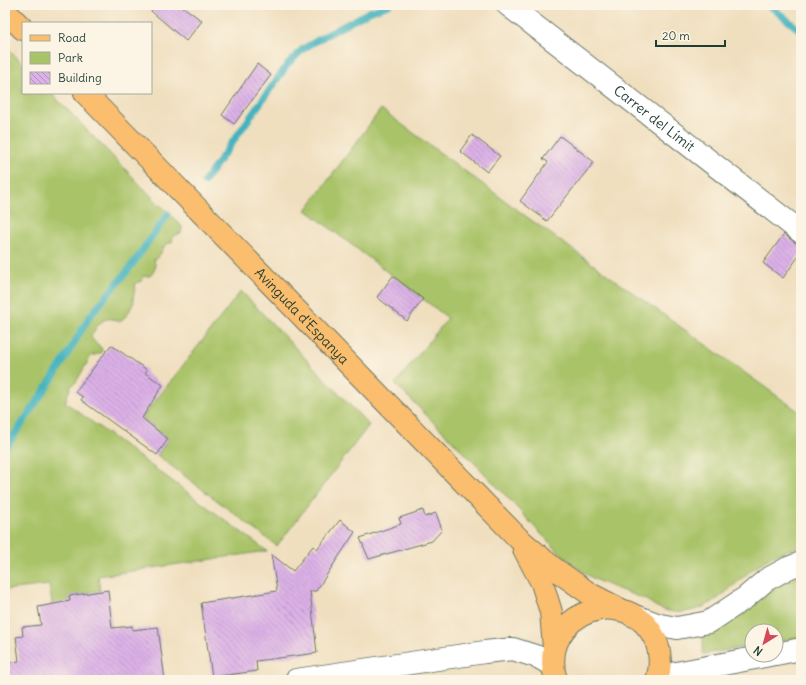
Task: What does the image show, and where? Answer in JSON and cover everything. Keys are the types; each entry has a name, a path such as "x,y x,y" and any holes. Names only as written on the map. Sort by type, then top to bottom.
{"main road":[{"path":"5,11 22,29"},
{"name":"Avinguda d'Espanya","path":"86,94 519,540 552,568 590,594 645,624 657,644 660,667 665,678"},
{"name":"Avinguda d'Espanya","path":"519,540 542,583 551,612 554,664"},
{"path":"554,664 564,629 580,615 604,608 627,613"}],"street":[{"name":"Carrer del Límit","path":"508,5 801,232"},
{"path":"627,613 660,625 676,628 709,622 745,598 766,580 801,563"},
{"path":"296,680 512,649 538,657 554,664"},
{"path":"784,653 801,650"},
{"path":"665,678 744,661"}],"green space":[{"path":"5,45 22,63 22,94 52,94 181,225 182,228 181,233 173,236 172,242 165,245 159,256 154,260 155,269 152,274 150,276 143,276 142,281 136,283 133,299 134,302 127,315 120,322 106,319 96,328 91,337 102,349 101,353 91,356 76,382 71,386 65,402 267,551 98,576 100,591 69,596 71,608 53,610 49,585 5,590"},
{"path":"381,109 527,217 801,413 801,546 780,553 765,561 716,600 707,605 684,612 670,611 660,608 644,599 596,580 566,559 479,467 395,384 448,318 306,210"},
{"path":"241,291 369,425 277,546 157,455 168,439 142,418"},
{"path":"801,576 801,637 784,640 784,623 744,623 744,647 703,654 703,633 725,626 772,586"}],"building":[{"path":"144,5 181,5 202,21 186,41"},
{"path":"257,64 271,75 234,124 222,115"},
{"path":"472,135 500,156 487,172 460,151"},
{"path":"560,136 594,162 547,221 520,201 548,162 543,159"},
{"path":"784,234 794,242 801,244 801,253 783,278 763,263"},
{"path":"393,276 423,299 407,321 377,297"},
{"path":"111,345 147,370 145,373 163,385 142,418 168,439 157,455 81,400 83,397 75,392"},
{"path":"423,510 425,517 436,513 442,530 432,541 369,559 360,538 401,524 399,518"},
{"path":"340,520 355,532 316,591 310,591 317,653 256,661 257,671 212,677 201,603 277,591 271,554 293,571 313,546 317,549"},
{"path":"108,590 112,628 132,626 132,630 158,627 165,680 5,680 5,663 19,661 16,637 23,636 22,627 41,625 38,607 70,601 69,596"}],"waterway":[{"path":"204,182 288,64 303,49 369,12 389,5"},
{"path":"769,5 801,31"},
{"path":"5,449 58,370 90,316 129,269 168,214"}]}
